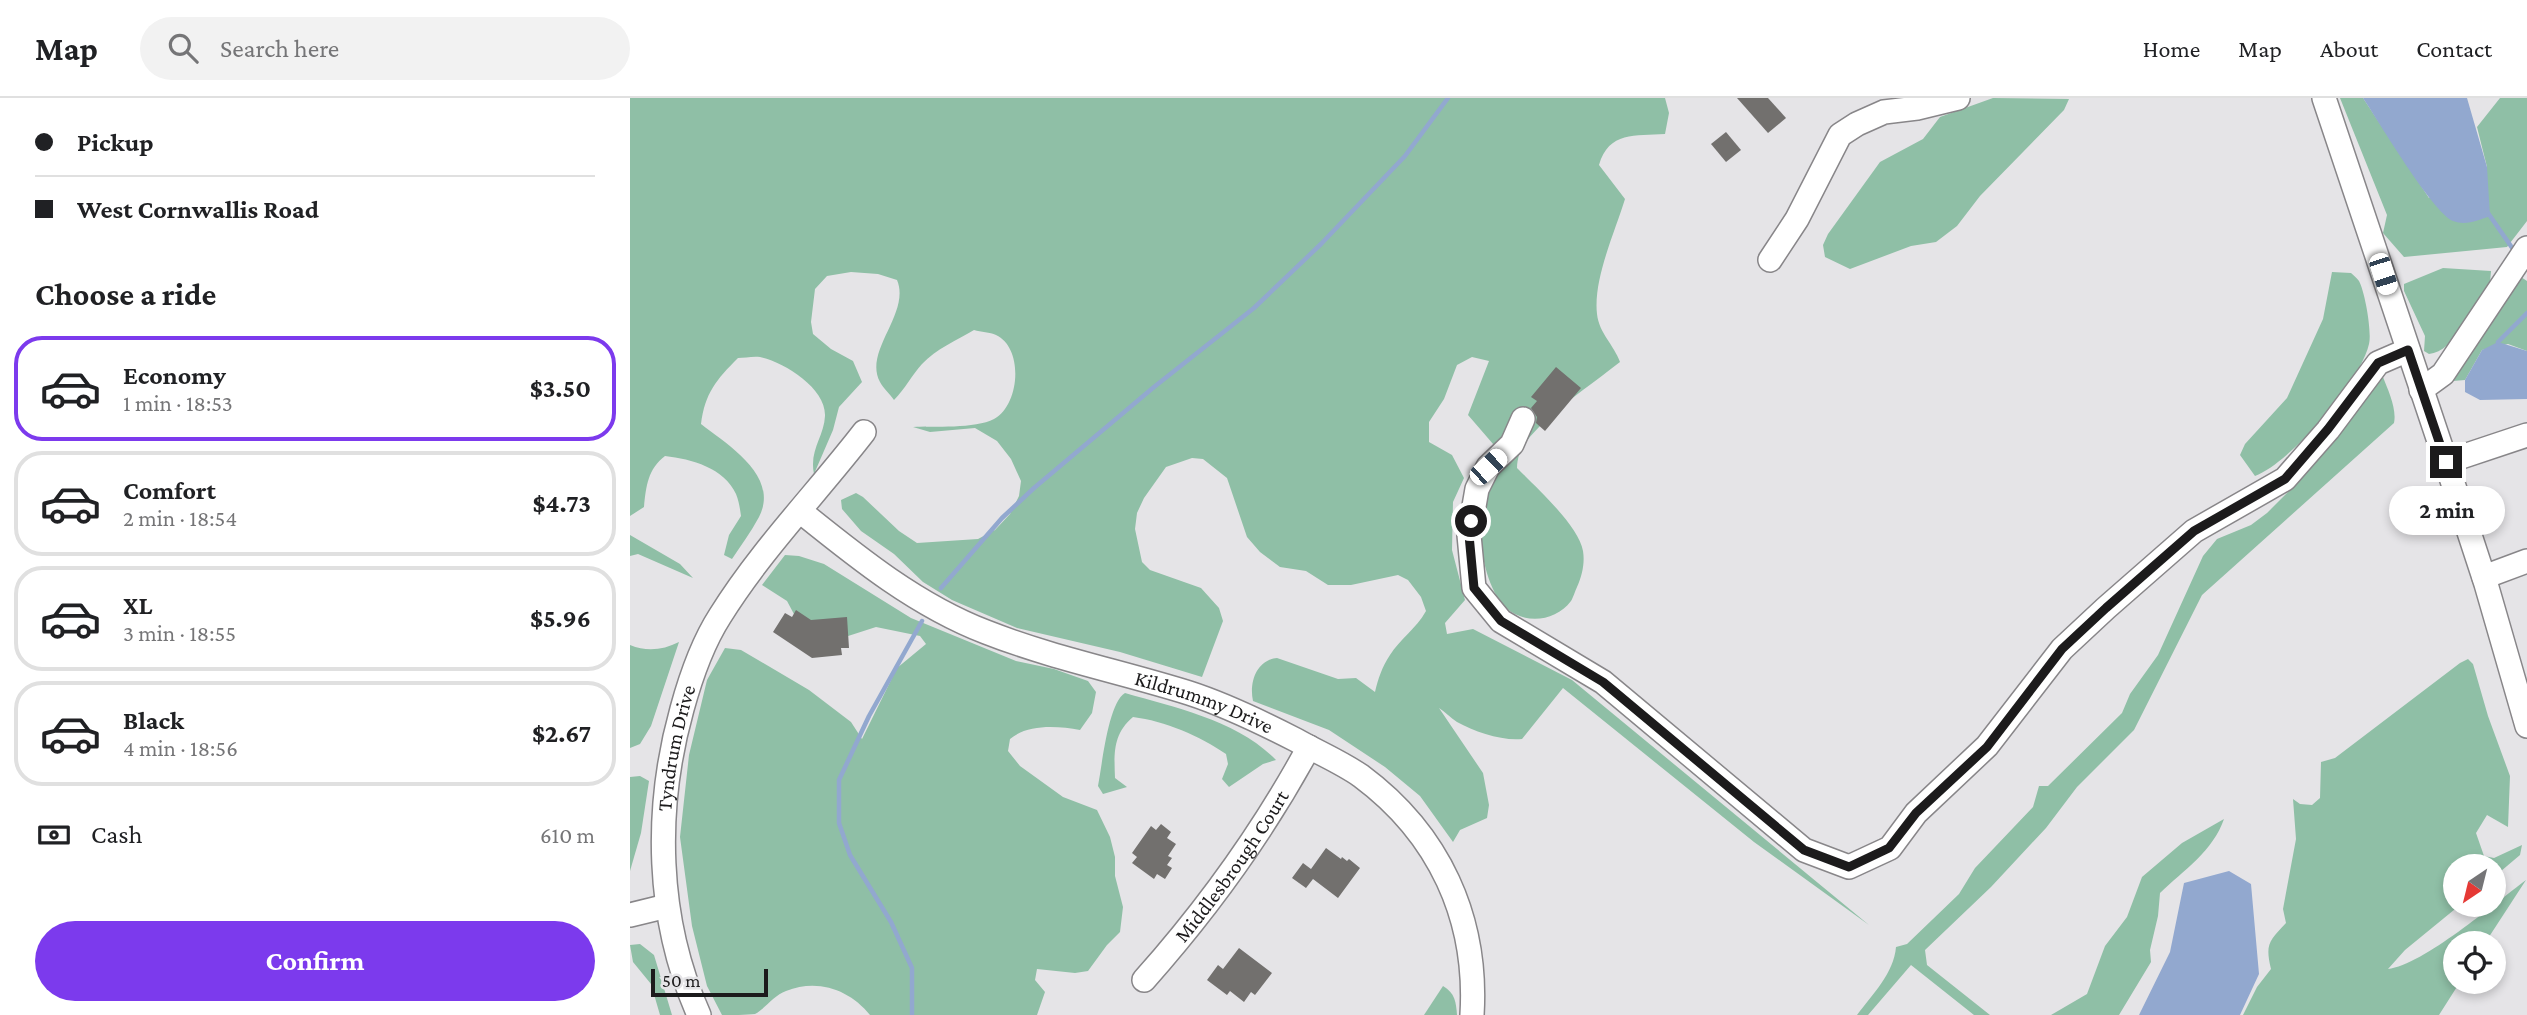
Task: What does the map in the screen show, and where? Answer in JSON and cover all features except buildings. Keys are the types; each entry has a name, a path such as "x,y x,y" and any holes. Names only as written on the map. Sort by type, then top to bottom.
{"street":[{"path":"1770,260 1803,208 1840,135 1884,112 1917,108 1958,98"},
{"path":"2324,98 2484,577 2527,726"},
{"path":"2421,390 2442,374 2527,247"},
{"path":"1523,419 1512,444 1488,467 1477,489 1469,535 1474,588 1501,621 1603,682 1804,850 1849,867 1889,848 1916,813 1987,747 2062,649 2194,531 2285,479 2328,429 2378,363 2408,350"},
{"name":"Tyndrum Drive","path":"699,1015 679,956 667,906 663,841 668,773 679,719 696,663 719,617 768,548 864,432"},
{"path":"2446,462 2527,435"},
{"name":"Kildrummy Drive","path":"800,511 881,574 960,621 1020,645 1208,699 1259,721 1359,775 1406,816 1437,857 1453,890 1468,941 1472,971 1472,1015"},
{"path":"2484,577 2527,561"},
{"name":"Middlesbrough Court","path":"1144,980 1198,918 1233,872 1309,747"},
{"path":"630,915 667,906"}],"green space":[{"path":"630,98 1665,98 1669,113 1665,134 1634,136 1616,141 1603,154 1599,165 1625,199 1601,271 1597,300 1598,321 1620,362 1546,420 1524,445 1518,461 1517,468 1565,518 1580,541 1584,560 1579,583 1572,600 1564,608 1539,619 1521,617 1498,599 1484,562 1480,523 1486,498 1506,459 1468,415 1489,361 1472,357 1457,365 1444,399 1429,422 1429,442 1452,455 1464,478 1453,502 1452,550 1465,600 1445,623 1447,634 1473,629 1572,680 1869,925 1754,842 1563,688 1522,739 1506,739 1480,732 1457,722 1439,708 1483,773 1489,805 1487,818 1460,830 1453,842 1420,796 1385,767 1329,730 1253,701 1252,694 1253,680 1259,668 1277,658 1338,679 1356,678 1375,692 1390,655 1426,611 1421,597 1408,580 1398,575 1351,585 1328,585 1306,571 1280,567 1260,552 1247,537 1227,478 1203,459 1192,458 1166,467 1144,498 1137,513 1135,529 1142,562 1150,570 1201,588 1219,608 1223,621 1202,677 1120,652 1017,628 952,600 923,582 894,554 861,531 842,509 841,500 856,493 899,531 917,543 978,539 995,530 1010,514 1019,496 1021,481 1011,459 997,441 975,428 930,432 913,427 966,426 994,419 1003,412 1009,402 1015,364 1005,342 994,334 974,330 928,359 894,400 881,384 876,370 877,358 898,306 900,293 897,280 878,274 851,272 827,276 815,289 811,322 813,334 831,349 853,361 862,382 839,407 833,430 814,474 813,458 825,416 819,396 802,378 770,360 757,357 738,358 713,388 705,404 701,424 748,463 763,488 764,502 759,517 732,559 724,555 729,535 741,516 738,499 731,485 706,466 665,456 651,472 644,507 630,516"},
{"path":"1993,98 2069,99 2064,110 1980,196 1957,226 1936,242 1911,246 1850,269 1825,257 1823,245 1828,234 1880,162 1923,139 1940,117"},
{"path":"2340,98 2363,98 2429,198 2487,167 2477,127 2500,98 2527,98 2527,221 2507,247 2404,257 2383,233 2387,215"},
{"path":"2443,268 2491,271 2490,283 2456,336 2439,351 2429,354 2424,351 2425,336 2404,291 2404,284"},
{"path":"2332,272 2351,273 2361,286 2370,331 2363,360 2339,399 2322,419 2286,455 2255,476 2240,455 2245,444 2287,398 2323,319"},
{"path":"2518,275 2527,281 2527,351 2508,344 2482,350 2465,380 2453,381 2452,374"},
{"path":"2377,375 2383,377 2394,412 2394,423 2202,595 2134,730 2077,787 2046,828 1991,887 1925,950 1927,965 1990,1015 1974,1015 1911,965 1868,1015 1857,1015 1887,975 1896,947 1907,944 1959,894 1975,868 2033,807 2039,786 2048,786 2122,713 2130,694 2158,655 2203,556 2217,539 2251,525 2267,513 2299,481 2325,452 2344,418"},
{"path":"630,535 680,564 693,578 638,554 630,556"},
{"path":"785,555 799,556 824,564 911,618 1016,661 1054,669 1088,681 1096,692 1092,713 1080,730 1052,727 1034,729 1010,739 1008,751 1020,766 1063,797 1097,810 1110,837 1115,857 1115,876 1123,907 1120,932 1088,971 1075,973 1037,969 1035,980 1045,992 1037,1015 870,1015 843,993 821,986 810,986 782,993 755,1014 722,1015 707,986 692,926 680,837 689,755 707,680 725,648 741,650 809,690 851,722 862,739 897,668 926,644 920,636 876,627 845,637 795,616 787,601 762,585"},
{"path":"679,642 651,726 640,744 630,748 630,645 655,649"},
{"path":"2468,659 2473,664 2510,776 2508,827 2487,815 2476,833 2483,854 2443,854 2443,917 2445,917 2405,950 2388,969 2420,957 2443,942 2443,994 2452,994 2439,1015 2243,1015 2257,987 2271,969 2268,954 2270,943 2286,923 2283,909 2296,839 2293,799 2300,804 2312,805 2320,798 2321,762 2335,758"},
{"path":"1125,693 1225,725 1260,746 1276,760 1263,764 1229,787 1222,779 1228,764 1226,754 1182,730 1133,717 1118,737 1115,752 1115,778 1127,787 1103,794 1098,786 1110,722 1119,699"},
{"path":"640,776 649,781 641,833 630,871 630,777"},
{"path":"2224,819 2213,841 2160,893 2150,950 2151,962 2119,1015 2051,1015 2087,994 2105,946 2127,917 2142,877 2182,843"},
{"path":"2522,845 2520,855 2506,867 2506,854 2503,854"},
{"path":"2526,880 2506,911 2506,895"},
{"path":"2478,917 2502,917 2493,931 2458,931"},
{"path":"640,944 654,955 672,1015 660,1015 651,984 633,962 630,945"},
{"path":"1443,986 1454,998 1457,1015 1424,1015"}],"water":[{"path":"2363,98 2467,98 2487,167 2490,216 2463,223 2453,221 2444,214 2420,184"},
{"path":"2498,342 2527,351 2527,399 2480,400 2465,392 2465,380 2482,350"},
{"path":"2229,871 2251,884 2259,974 2240,1015 2139,1015 2170,952 2184,883"}],"waterway":[{"path":"941,588 1002,518 1034,488 1154,387 1254,308 1321,244 1405,156 1448,98"},
{"path":"2488,213 2515,252"},
{"path":"2498,342 2527,313"},
{"path":"912,1015 912,968 891,922 850,855 839,823 839,780 869,716 922,621"}],"route":[{"path":"1471,521 1469,535 1474,588 1501,621 1603,682 1804,850 1849,867 1889,848 1916,813 1987,747 2062,649 2106,608 2194,531 2285,479 2328,429 2378,363 2408,350 2446,462"}]}
